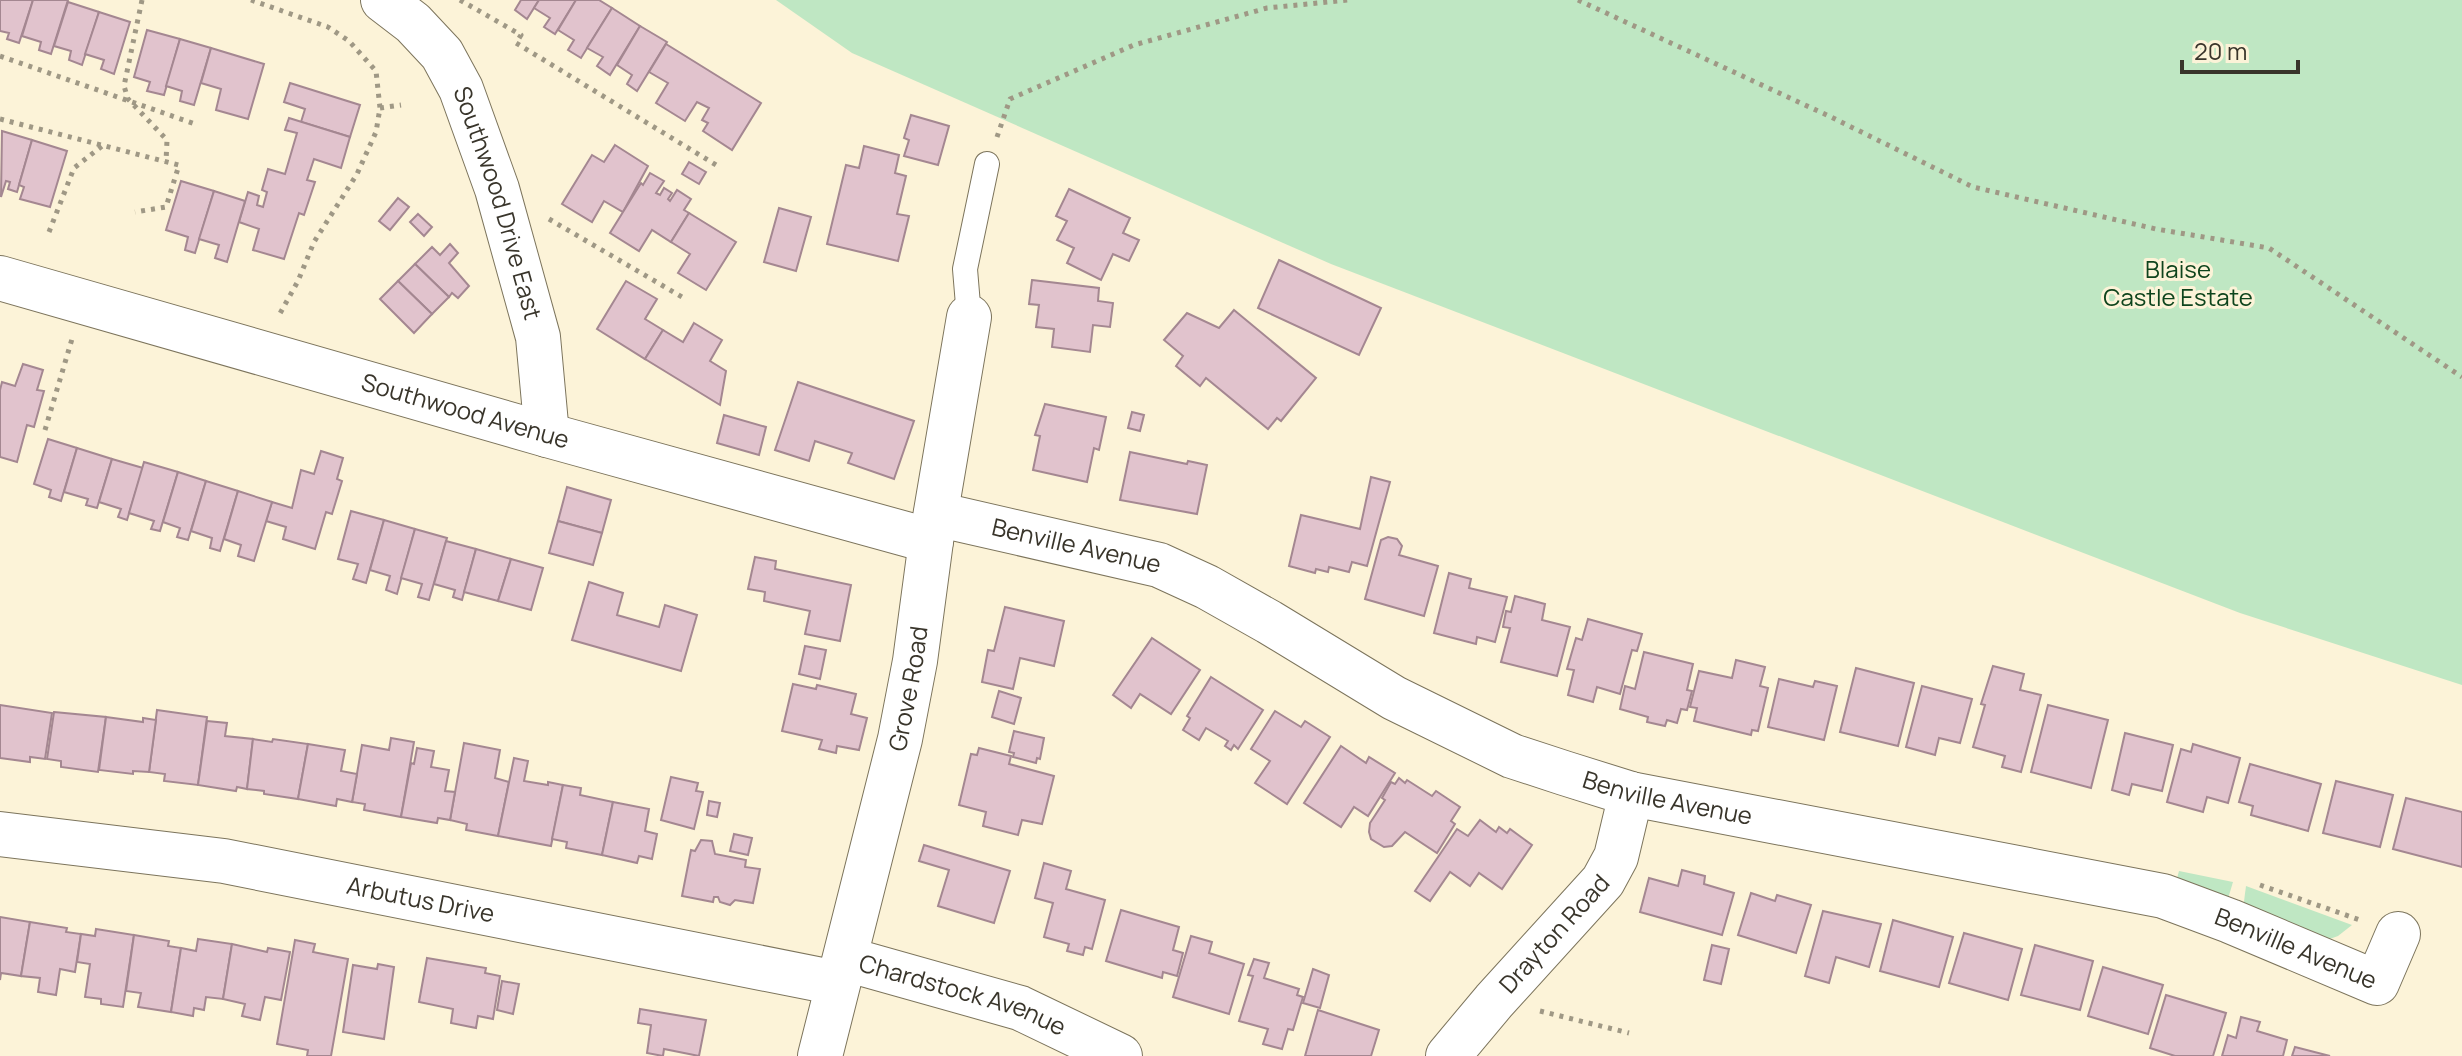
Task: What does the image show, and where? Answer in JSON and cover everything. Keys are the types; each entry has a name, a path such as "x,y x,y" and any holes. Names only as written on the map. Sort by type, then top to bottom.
{"street":[{"name":"Southwood Drive East","path":"383,0 413,23 442,54 461,89 497,189 538,337 547,435"},
{"name":"Southwood Avenue","path":"0,278 547,435 933,527"},
{"name":"Grove Road","path":"820,1056 900,739 969,317"},
{"name":"Benville Avenue","path":"933,527 1159,565 1220,594 1394,698 1462,732 1512,756 1631,794 2163,896 2377,983 2398,934"},
{"name":"Drayton Road","path":"1448,1056 1603,881 1616,857 1631,794"},
{"name":"Arbutus Drive","path":"0,834 224,861 842,971"},
{"name":"Chardstock Avenue","path":"842,971 1020,1008 1120,1056"}],"lane":[{"path":"969,317 965,269 987,164"}],"path":[{"path":"142,0 124,86 128,99 167,140 166,162"},
{"path":"251,0 328,27 349,41 376,71 380,108 376,132 357,174 314,242 298,281 278,317 267,356"},
{"path":"460,0 521,35 516,43 721,168"},
{"path":"987,164 1010,99 1134,45 1267,8 1348,0"},
{"path":"1578,0 1831,117 1973,187 2156,229 2269,248 2462,377"},
{"path":"0,56 198,125"},
{"path":"380,108 401,105"},
{"path":"0,119 179,165 166,207 135,212"},
{"path":"49,232 74,168 103,145"},
{"path":"497,189 682,297"},
{"path":"45,430 63,368"},
{"path":"1494,1001 1629,1033"}],"green space":[{"name":"Blaise Castle Estate","path":"776,0 2462,0 2462,685 2240,613 1331,264 852,53"},
{"path":"2179,871 2233,882 2227,902 2176,882"},
{"path":"2246,886 2352,925 2327,940 2243,909"}],"building":[{"path":"0,0 33,0 19,43 7,39 9,33 0,31"},
{"path":"33,0 68,0 51,54 39,50 41,42 22,36"},
{"path":"521,0 539,0 527,19 515,10"},
{"path":"539,0 576,0 555,34 544,27 550,18 534,8"},
{"path":"576,0 599,0 612,8 581,58 568,50 574,40 558,30"},
{"path":"68,2 99,12 82,65 69,60 71,51 54,46"},
{"path":"612,8 640,26 610,75 597,66 603,57 587,48"},
{"path":"99,12 130,22 114,74 101,69 104,60 85,54"},
{"path":"640,26 667,42 637,91 627,84 632,75 617,65"},
{"path":"147,30 180,39 164,95 147,91 150,82 134,77"},
{"path":"180,39 211,48 194,105 180,101 182,91 166,86"},
{"path":"666,44 761,103 732,150 703,131 708,123 702,120 709,108 697,102 685,121 656,103 668,83 649,72"},
{"path":"211,48 264,64 248,119 216,110 221,89 201,83"},
{"path":"290,83 360,105 350,137 301,122 305,109 284,102"},
{"path":"911,115 949,126 938,165 904,156 909,140 904,138"},
{"path":"289,118 350,137 341,168 314,159 307,180 315,182 304,215 299,213 284,259 253,250 259,229 239,222 248,192 259,196 257,205 263,207 267,192 262,190 268,169 285,174 297,133 285,130"},
{"path":"2,131 32,140 17,192 8,189 10,182 6,181 1,197"},
{"path":"32,140 67,151 50,207 20,199 24,187 19,185"},
{"path":"615,145 648,166 623,212 604,201 592,222 562,204 592,155 604,162"},
{"path":"864,146 899,155 895,173 906,176 897,214 909,216 898,261 827,244 846,165 859,168"},
{"path":"689,162 706,172 699,184 682,174"},
{"path":"650,173 664,181 656,193 660,195 664,188 672,193 668,199 670,201 677,190 691,199 684,210 689,213 671,242 652,230 639,251 610,233"},
{"path":"181,181 214,191 195,253 185,250 188,237 166,230"},
{"path":"1069,189 1130,218 1123,233 1139,240 1129,261 1113,254 1101,280 1067,263 1074,248 1057,240 1067,221 1056,216"},
{"path":"214,191 245,201 227,262 215,258 219,245 199,239"},
{"path":"398,198 409,207 390,230 379,221"},
{"path":"779,208 811,217 796,271 764,262"},
{"path":"689,213 736,242 706,290 678,273 690,254 671,242"},
{"path":"418,214 432,227 424,236 410,222"},
{"path":"450,244 458,253 449,263 469,286 458,298 452,293 449,297 415,264 432,247 440,255"},
{"path":"1279,260 1381,308 1359,355 1258,308"},
{"path":"415,264 449,297 432,314 398,281"},
{"path":"1032,280 1099,288 1098,301 1113,303 1110,327 1093,325 1090,352 1052,347 1054,329 1036,327 1039,305 1029,304"},
{"path":"398,281 432,314 414,333 380,299"},
{"path":"626,281 657,299 645,319 663,330 645,359 597,329"},
{"path":"1234,310 1316,378 1281,421 1277,418 1268,429 1206,378 1200,386 1176,366 1183,356 1164,340 1187,313 1219,328"},
{"path":"694,323 722,340 710,361 726,371 720,405 645,359 663,330 683,342"},
{"path":"23,364 43,370 37,390 44,391 34,427 27,425 17,462 0,457 0,390 2,382 15,386"},
{"path":"798,382 914,421 894,479 848,463 852,453 815,441 809,461 775,450"},
{"path":"1045,404 1106,417 1099,450 1094,448 1087,482 1033,470 1040,436 1035,435"},
{"path":"1132,412 1144,415 1140,431 1128,428"},
{"path":"724,415 766,427 759,455 717,443"},
{"path":"48,439 77,448 61,501 49,497 51,490 34,484"},
{"path":"77,448 112,459 97,508 86,505 88,499 64,492"},
{"path":"321,451 343,458 337,479 342,481 332,514 326,512 315,549 283,539 286,527 266,521 272,502 292,508 301,470 314,474"},
{"path":"1130,452 1207,465 1197,514 1120,500"},
{"path":"112,459 143,468 127,520 118,517 121,509 99,502"},
{"path":"144,462 178,472 160,531 151,529 154,521 129,513"},
{"path":"178,472 206,481 188,540 177,537 180,528 163,522"},
{"path":"1371,477 1390,482 1367,566 1352,562 1349,572 1329,567 1328,572 1316,569 1315,573 1289,566 1301,515 1360,529"},
{"path":"206,481 238,491 220,551 210,548 212,538 191,531"},
{"path":"567,487 611,500 602,533 558,521"},
{"path":"238,491 272,502 254,561 238,556 241,545 224,539"},
{"path":"351,511 384,520 366,583 353,579 358,564 338,559"},
{"path":"384,520 415,529 397,594 386,590 390,576 370,570"},
{"path":"558,521 602,533 593,565 549,553"},
{"path":"415,529 447,538 429,600 418,597 422,584 401,578"},
{"path":"1388,537 1397,539 1402,546 1399,555 1438,566 1424,616 1365,599 1381,540"},
{"path":"446,541 476,549 462,600 453,597 455,590 434,584"},
{"path":"476,549 511,559 498,601 464,592"},
{"path":"755,557 776,561 775,569 851,585 840,641 805,634 810,611 764,601 765,592 748,589"},
{"path":"511,559 543,568 531,610 498,601"},
{"path":"1449,573 1471,579 1469,588 1507,597 1495,642 1477,637 1476,644 1434,633"},
{"path":"589,582 623,593 617,615 659,627 665,605 697,615 681,671 572,640"},
{"path":"1515,596 1545,604 1542,620 1570,627 1557,676 1501,662 1510,628 1503,627 1506,611 1511,612"},
{"path":"1005,607 1064,621 1054,666 1020,658 1013,689 982,682 988,650 994,651"},
{"path":"1588,619 1642,634 1637,651 1632,650 1620,694 1597,687 1593,702 1568,695 1574,670 1567,669 1576,638 1582,640"},
{"path":"1152,638 1200,670 1171,714 1140,694 1131,708 1113,695"},
{"path":"805,646 826,650 820,679 799,674"},
{"path":"1644,652 1693,664 1687,690 1692,691 1687,710 1681,709 1677,723 1667,720 1665,726 1647,722 1648,717 1620,709 1625,686 1635,689"},
{"path":"1736,660 1765,667 1760,686 1768,688 1758,731 1752,730 1751,735 1694,721 1697,708 1690,707 1699,671 1732,678"},
{"path":"1993,666 2024,674 2020,690 2041,695 2021,772 2002,767 2005,756 1973,747 1985,705 1981,704"},
{"path":"1856,668 1914,683 1898,746 1840,732"},
{"path":"1211,677 1263,710 1238,749 1234,745 1231,750 1225,746 1228,741 1206,728 1199,740 1183,730 1190,718 1187,716"},
{"path":"1779,679 1813,687 1815,681 1837,686 1824,740 1768,727"},
{"path":"793,684 816,689 817,685 856,694 851,714 867,718 859,750 837,746 836,753 819,749 822,740 782,731"},
{"path":"1922,686 1972,699 1960,743 1939,738 1935,755 1906,747"},
{"path":"999,691 1021,698 1014,724 992,717"},
{"path":"0,705 52,713 45,759 30,757 30,762 0,758"},
{"path":"2048,705 2108,720 2091,788 2031,772"},
{"path":"157,710 207,717 198,785 164,781 165,774 149,772"},
{"path":"1275,711 1301,727 1305,721 1330,737 1287,804 1255,783 1270,761 1251,749"},
{"path":"54,712 106,717 98,772 61,767 61,761 47,759"},
{"path":"106,717 143,722 143,718 156,720 149,772 133,771 133,774 99,770"},
{"path":"207,721 227,723 225,736 253,739 247,789 237,787 236,791 198,785"},
{"path":"1014,731 1044,738 1040,759 1037,758 1036,763 1013,757 1014,753 1009,752"},
{"path":"2125,733 2173,745 2162,791 2132,784 2129,795 2112,790"},
{"path":"391,738 414,742 401,817 364,810 365,804 352,802 362,745 389,750"},
{"path":"253,739 308,744 298,799 247,789"},
{"path":"464,743 500,750 495,778 509,782 498,836 466,830 467,824 450,820"},
{"path":"308,744 345,750 341,771 357,774 352,802 337,799 336,806 298,799"},
{"path":"2193,744 2240,758 2228,803 2207,797 2203,812 2167,802 2181,749 2191,752"},
{"path":"1341,746 1366,763 1369,757 1395,773 1368,816 1354,807 1341,827 1304,803"},
{"path":"417,748 434,751 431,767 449,770 445,791 455,792 450,820 438,818 437,823 401,817 411,763 414,764"},
{"path":"979,748 1011,756 1009,764 1054,776 1042,824 1022,820 1018,835 983,826 986,812 959,805 971,754 977,755"},
{"path":"514,758 528,761 524,781 563,785 551,846 498,836"},
{"path":"2250,764 2321,784 2308,831 2251,815 2253,806 2239,802"},
{"path":"671,777 698,783 696,791 703,792 694,829 661,820"},
{"path":"1399,778 1432,796 1436,791 1460,807 1451,821 1455,824 1437,853 1405,832 1392,846 1384,847 1371,839 1370,823 1385,800 1382,798 1391,782 1395,784"},
{"path":"2336,781 2393,795 2380,847 2323,833"},
{"path":"563,785 581,788 580,795 613,802 602,855 566,848 567,842 552,839"},
{"path":"2406,798 2462,812 2462,867 2393,849"},
{"path":"709,801 720,803 717,817 707,815"},
{"path":"613,802 649,809 645,831 657,834 652,859 639,856 637,863 602,855"},
{"path":"1480,820 1496,832 1499,827 1507,833 1510,829 1532,845 1502,889 1479,873 1470,886 1450,872 1430,901 1415,891 1457,829 1468,836"},
{"path":"734,834 752,838 748,855 730,851"},
{"path":"701,840 712,841 715,854 746,860 745,867 760,869 753,903 735,900 730,905 720,902 718,897 714,897 713,902 682,896 691,850 695,851"},
{"path":"924,845 1010,871 994,923 938,906 949,870 919,861"},
{"path":"1044,863 1071,871 1066,889 1105,900 1092,949 1085,947 1083,955 1067,951 1069,944 1044,937 1053,903 1035,898"},
{"path":"1682,870 1705,876 1704,884 1734,893 1722,935 1640,912 1649,878 1678,886"},
{"path":"1751,893 1775,901 1777,895 1811,905 1796,953 1738,935"},
{"path":"1121,910 1179,927 1173,950 1183,953 1177,976 1163,972 1162,978 1106,961"},
{"path":"1823,911 1881,924 1869,967 1836,957 1829,983 1805,976"},
{"path":"0,917 30,922 21,976 1,973 0,980"},
{"path":"1893,920 1953,937 1939,987 1880,971"},
{"path":"30,922 67,928 66,932 81,934 75,972 60,969 56,995 38,992 40,978 21,976"},
{"path":"96,929 134,935 123,1007 101,1004 101,999 85,997 90,964 77,962 81,934 95,936"},
{"path":"1964,933 2022,949 2008,1000 1949,983"},
{"path":"134,935 169,941 168,946 181,948 171,1012 138,1007 141,993 126,991"},
{"path":"1191,936 1212,942 1209,953 1244,964 1229,1014 1173,997"},
{"path":"198,939 232,944 223,999 206,997 204,1010 194,1008 193,1016 171,1012 181,948 196,951"},
{"path":"295,940 315,944 313,952 348,959 331,1056 307,1056 308,1050 277,1044"},
{"path":"232,944 267,952 268,948 290,952 281,1000 265,997 260,1020 242,1016 245,1004 223,999"},
{"path":"1712,945 1729,949 1721,984 1704,980"},
{"path":"2035,945 2093,961 2080,1010 2021,995"},
{"path":"427,958 486,968 485,973 500,976 493,1019 478,1016 476,1028 451,1023 453,1009 419,1002"},
{"path":"1254,959 1269,963 1264,978 1299,989 1297,995 1303,997 1293,1030 1288,1029 1282,1049 1263,1044 1268,1029 1239,1021 1253,976 1248,975"},
{"path":"378,964 394,967 384,1039 343,1032 353,965 377,969"},
{"path":"2103,967 2163,985 2148,1034 2088,1016"},
{"path":"1313,969 1329,975 1320,1008 1303,1003"},
{"path":"502,981 519,984 513,1014 497,1010"},
{"path":"2166,995 2226,1013 2213,1056 2175,1056 2150,1048"},
{"path":"640,1009 706,1020 699,1056 664,1049 663,1056 647,1053 651,1025 638,1023"},
{"path":"1318,1010 1379,1030 1371,1056 1305,1056"},
{"path":"2241,1017 2260,1022 2257,1031 2287,1040 2283,1056 2222,1056 2228,1035 2236,1038"},
{"path":"2295,1047 2330,1056 2292,1056"}]}
